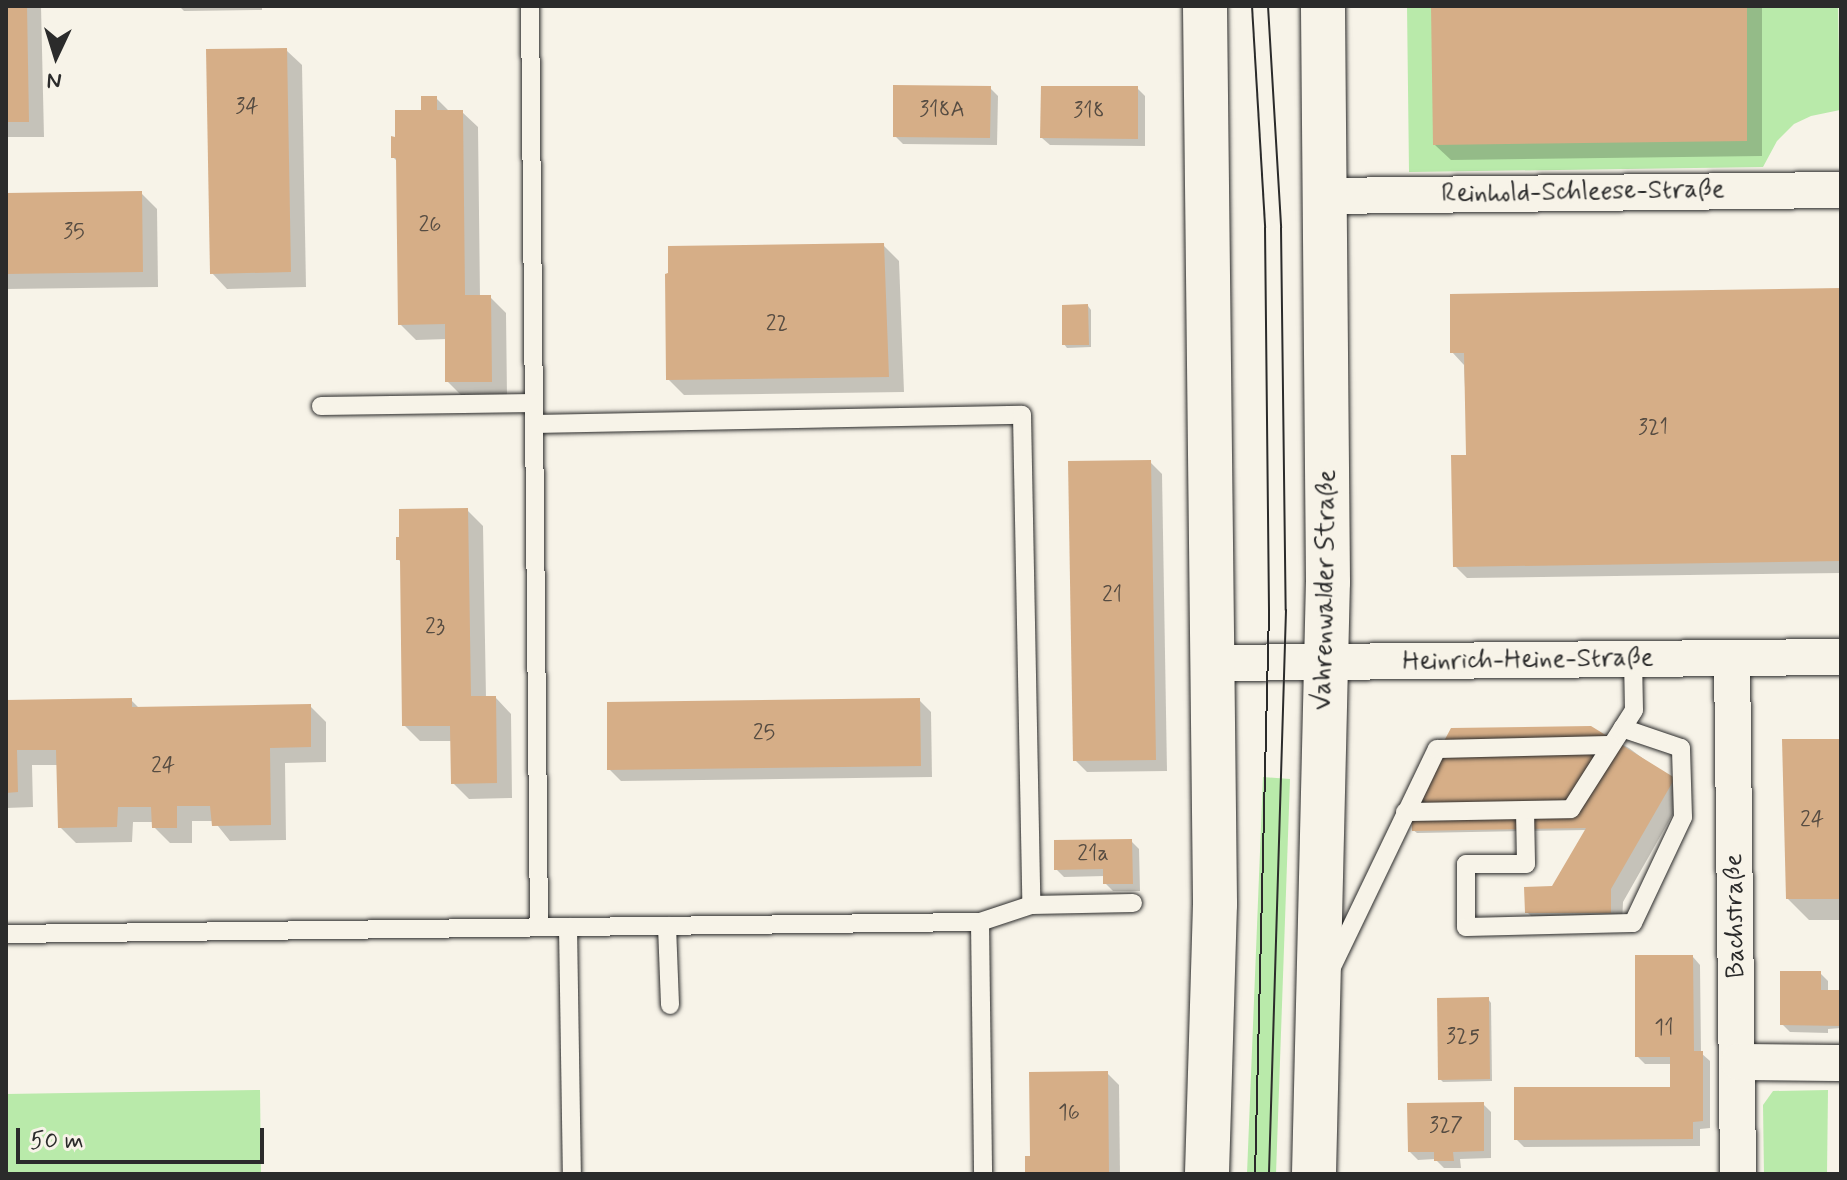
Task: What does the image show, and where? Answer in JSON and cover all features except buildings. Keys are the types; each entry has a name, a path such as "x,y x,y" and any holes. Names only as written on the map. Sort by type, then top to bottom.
{"main road":[{"path":"1205,6 1215,904 1207,1174"},
{"name":"Vahrenwalder Straße","path":"1314,1174 1328,582 1323,6"}],"street":[{"name":"Reinhold-Schleese-Straße","path":"1325,196 1839,190"},
{"name":"Heinrich-Heine-Straße","path":"1214,663 1841,657"},
{"name":"Bachstraße","path":"1732,658 1738,1174"},
{"path":"1739,1062 1841,1063"}],"lane":[{"path":"530,6 539,927"},
{"path":"321,406 534,403"},
{"path":"534,424 1022,415 1031,905"},
{"path":"1405,812 1571,809 1634,710 1633,660"},
{"path":"1525,810 1526,864 1466,864 1466,927 1633,923 1683,817 1681,748 1622,728"},
{"path":"1320,994 1437,749 1610,745"},
{"path":"6,934 980,922 1031,905 1133,903"},
{"path":"980,922 983,1174"},
{"path":"667,926 670,1005"},
{"path":"568,927 572,1174"}],"green space":[{"path":"1407,6 1838,6 1840,110 1811,116 1794,124 1777,141 1763,167 1409,172"},
{"path":"1263,777 1290,779 1276,1174 1247,1174"},
{"path":"260,1090 261,1174 6,1174 6,1094"},
{"path":"1828,1090 1827,1174 1764,1174 1763,1105 1773,1091"}],"tram line":[{"path":"1252,6 1265,228 1269,611 1255,1174"},
{"path":"1268,6 1281,228 1286,610 1269,1174"}]}
